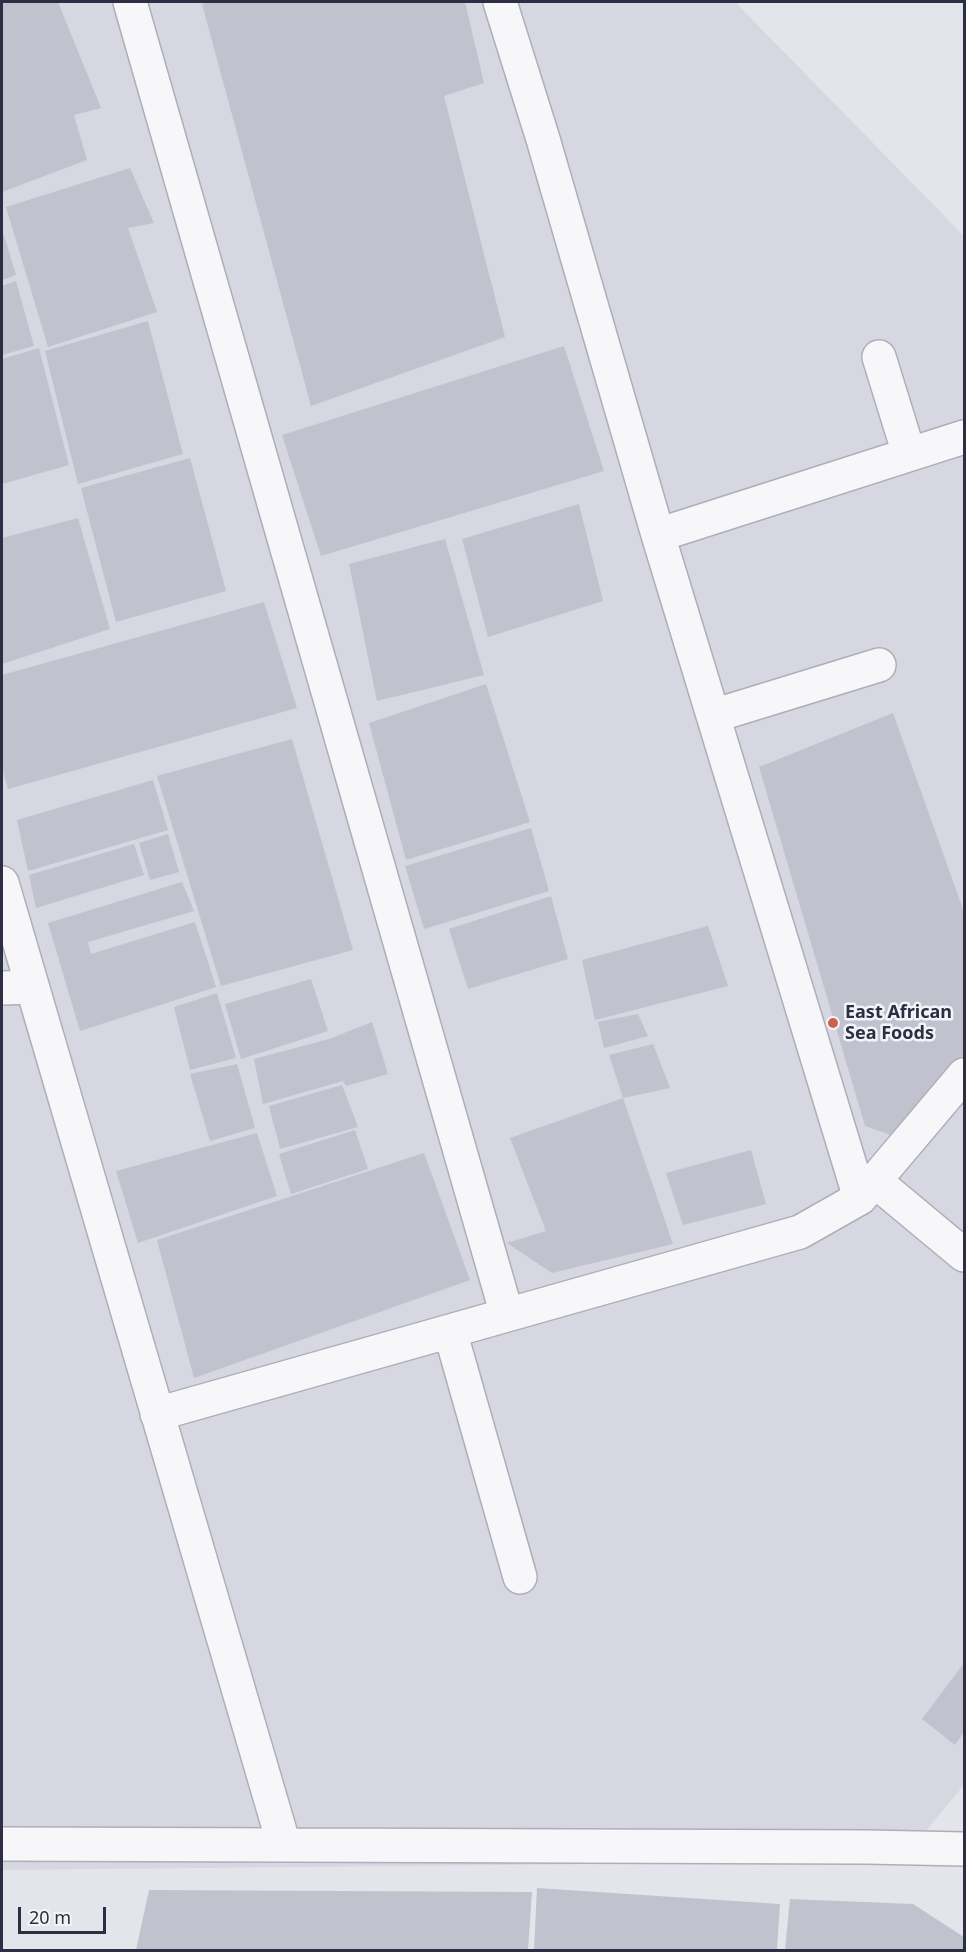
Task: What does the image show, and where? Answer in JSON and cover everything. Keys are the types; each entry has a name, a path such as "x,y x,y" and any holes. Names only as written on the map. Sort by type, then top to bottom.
{"street":[{"path":"130,2 507,1315"},
{"path":"500,2 543,139 713,716 868,1190 964,1255"},
{"path":"879,357 909,454"},
{"path":"658,535 964,436"},
{"path":"713,716 879,665"},
{"path":"2,884 17,988 158,1414 284,1845"},
{"path":"158,1414 800,1232 868,1190 964,1075"},
{"path":"450,1331 520,1577"},
{"path":"2,1844 855,1846 964,1849"}],"shaded area":[{"path":"2,2 735,2 964,236 964,1785 901,1861 2,1870"}],"building":[{"path":"2,2 58,2 101,108 74,115 87,160 2,192"},
{"path":"212,2 465,2 484,83 444,96 505,337 311,406 202,4"},
{"path":"130,168 154,223 128,228 157,312 48,347 6,207"},
{"path":"2,229 16,275 2,280"},
{"path":"16,281 34,346 2,355 2,286"},
{"path":"148,321 183,454 78,484 45,351"},
{"path":"564,346 604,471 321,556 282,435"},
{"path":"39,348 69,465 2,484 2,359"},
{"path":"190,458 226,591 116,622 81,488"},
{"path":"579,504 603,601 488,637 462,539"},
{"path":"78,518 110,629 2,664 2,538"},
{"path":"445,539 484,675 377,701 349,564"},
{"path":"264,602 297,708 8,789 2,768 2,675"},
{"path":"486,684 530,822 406,860 369,723"},
{"path":"893,713 964,912 964,1085 917,1144 865,1126 759,767"},
{"path":"292,739 353,950 221,986 157,776"},
{"path":"153,780 168,830 28,871 17,820"},
{"path":"531,828 549,891 424,929 405,866"},
{"path":"168,834 179,872 150,880 139,843"},
{"path":"134,844 144,875 36,908 29,875"},
{"path":"182,882 194,911 88,942 91,954 195,922 216,987 80,1031 48,923"},
{"path":"551,896 568,959 468,989 449,929"},
{"path":"708,926 728,986 595,1020 582,960"},
{"path":"311,979 328,1031 241,1059 225,1004"},
{"path":"217,993 236,1058 190,1070 174,1007"},
{"path":"638,1014 648,1036 604,1048 598,1022"},
{"path":"372,1022 388,1074 346,1086 343,1081 263,1104 254,1059 329,1039"},
{"path":"653,1044 670,1088 623,1098 609,1055"},
{"path":"237,1064 255,1128 210,1141 190,1074"},
{"path":"342,1085 358,1127 280,1149 269,1106"},
{"path":"623,1098 673,1244 552,1273 507,1243 546,1231 510,1138"},
{"path":"355,1130 368,1169 291,1194 279,1154"},
{"path":"257,1133 277,1196 138,1243 116,1171"},
{"path":"751,1150 766,1204 683,1225 666,1173"},
{"path":"424,1153 470,1280 194,1378 157,1240"},
{"path":"964,1663 964,1732 955,1745 922,1719"},
{"path":"537,1888 780,1904 777,1950 534,1950"},
{"path":"149,1890 532,1892 528,1950 136,1950"},
{"path":"790,1899 913,1904 964,1937 964,1950 785,1950"}],"place":[{"name":"East African Sea Foods","path":"833,1023"}]}
